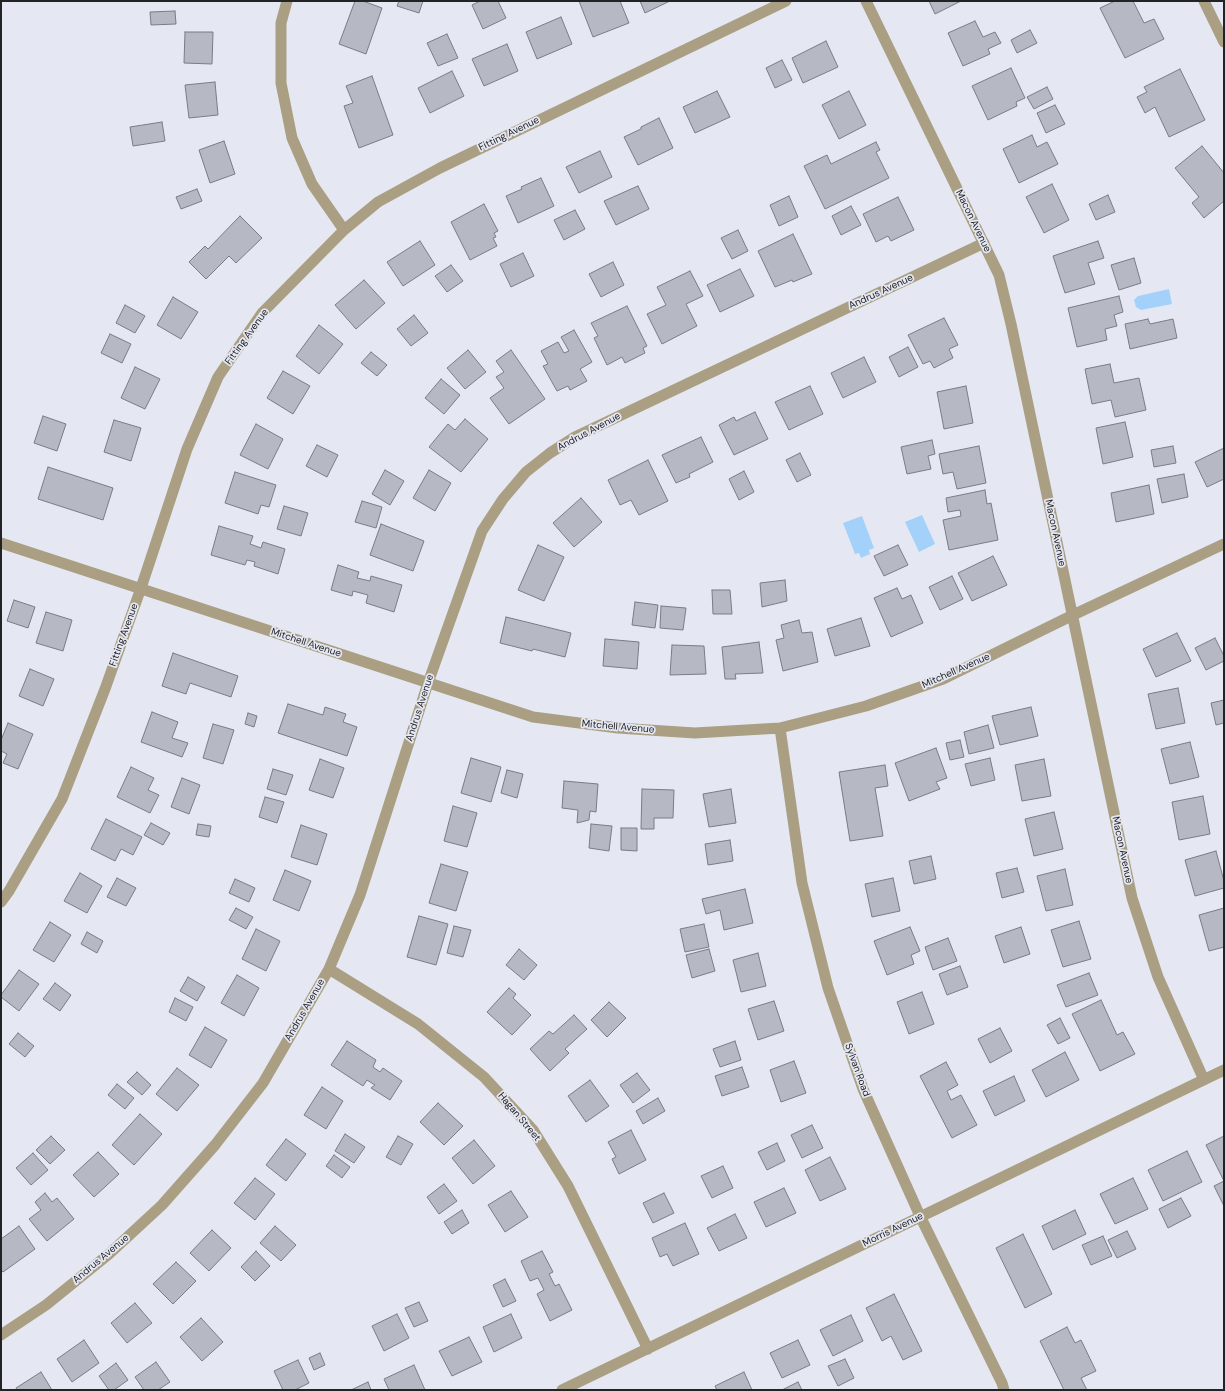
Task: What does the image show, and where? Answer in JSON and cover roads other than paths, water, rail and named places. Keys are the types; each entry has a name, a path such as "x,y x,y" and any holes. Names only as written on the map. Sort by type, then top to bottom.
{"street":[{"path":"287,1 281,23 281,83 292,138 312,184 344,230"},
{"name":"Fitting Avenue","path":"1,902 9,891 62,799 105,689 141,588 187,449 218,377 262,314 344,230 378,202 440,168 786,1"},
{"name":"Macon Avenue","path":"866,1 999,275 1012,324 1132,898 1158,976 1204,1080"},
{"path":"1204,1 1224,42"},
{"name":"Andrus Avenue","path":"1,1335 46,1306 109,1254 162,1205 215,1145 263,1083 329,969 360,895 428,683 482,531 503,499 526,472 550,453 575,437 984,243"},
{"name":"Mitchell Avenue","path":"1,543 533,717 618,728 695,732 780,728 866,706 944,679 1073,615 1224,544"},
{"name":"Sylvan Road","path":"780,728 802,883 828,988 863,1089 920,1216 1002,1383 1004,1390"},
{"name":"Hagan Street","path":"329,969 424,1028 484,1077 533,1130 568,1186 648,1349"},
{"name":"Morris Avenue","path":"562,1390 1224,1070"}],"water":[{"path":"1169,289 1172,304 1141,310 1136,307 1134,300 1138,296"},
{"path":"922,515 935,544 919,552 905,522"},
{"path":"862,516 874,548 869,550 870,554 861,558 859,553 855,554 843,523"}]}
